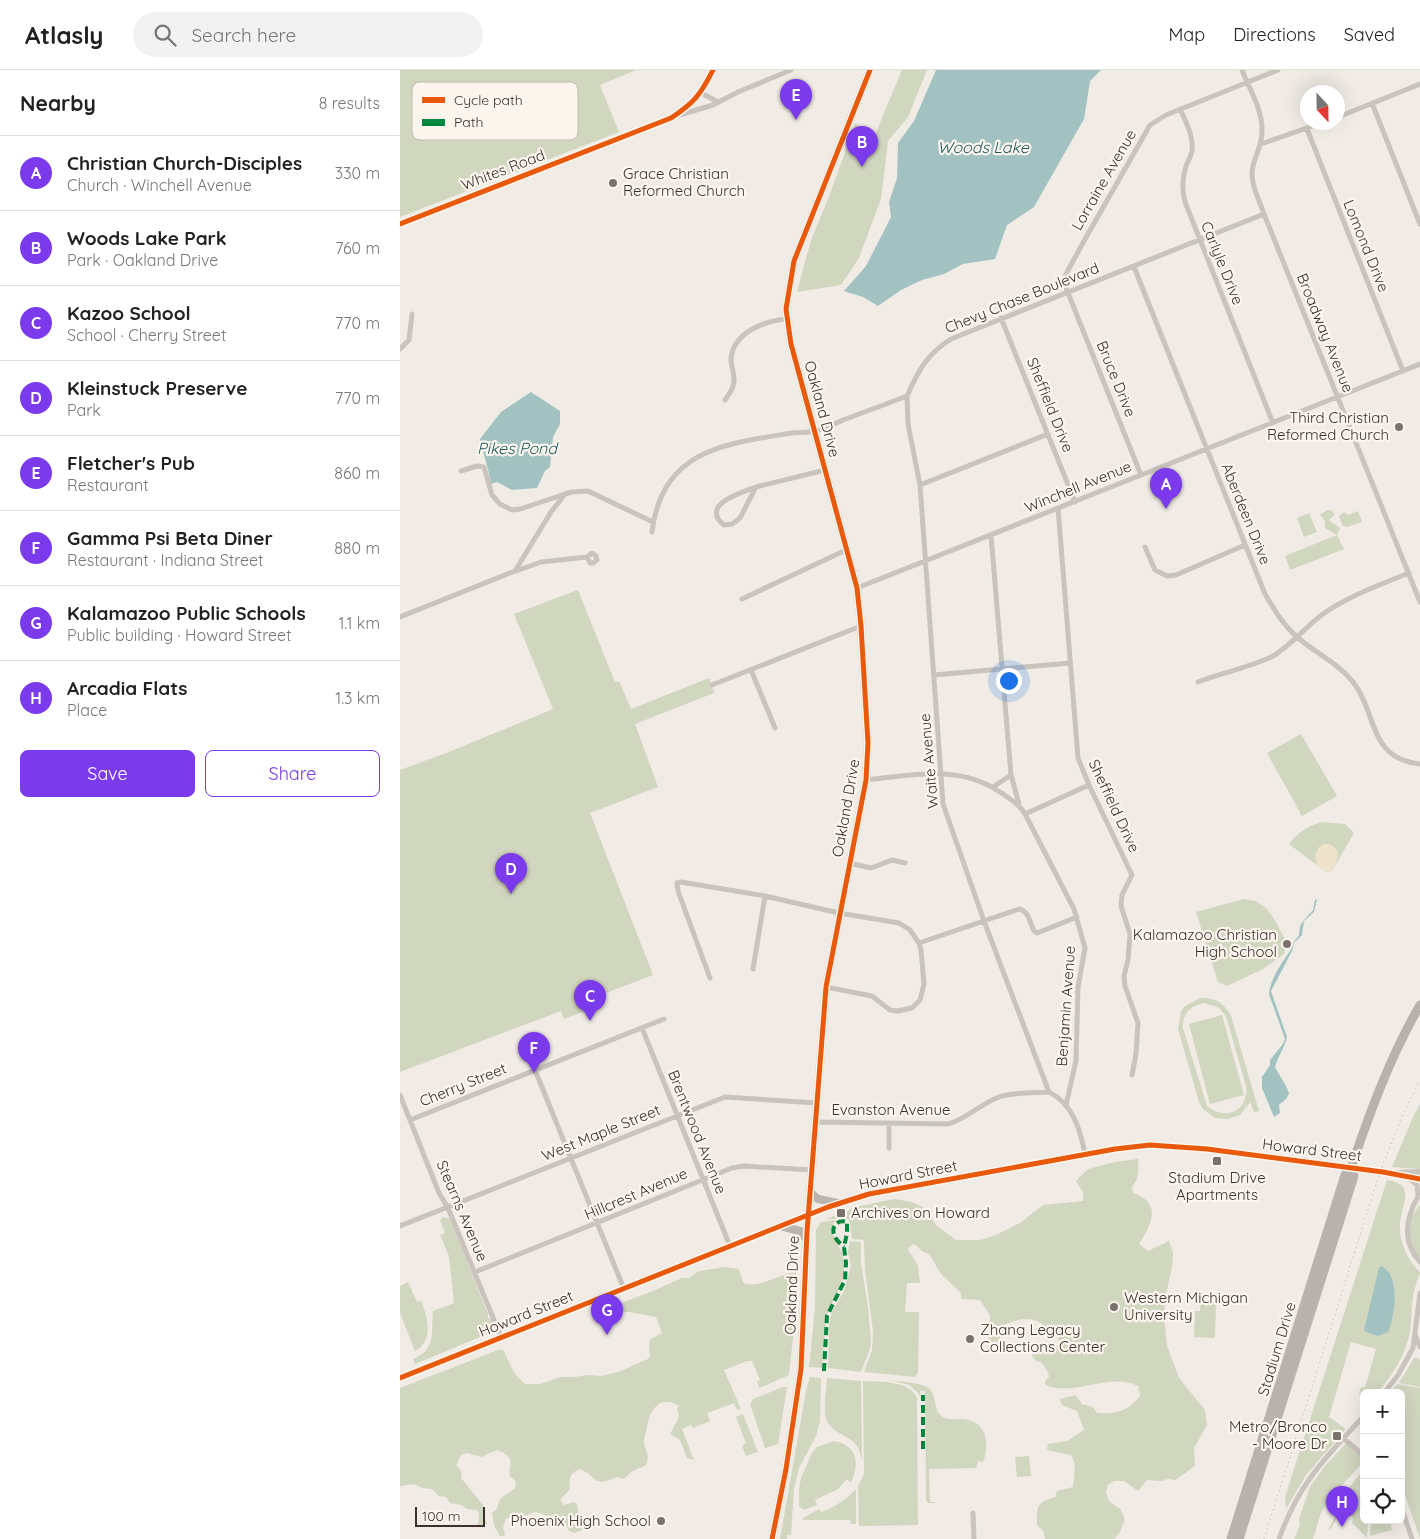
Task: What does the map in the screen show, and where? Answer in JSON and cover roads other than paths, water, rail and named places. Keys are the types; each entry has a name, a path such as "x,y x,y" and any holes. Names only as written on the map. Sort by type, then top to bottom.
{"main road":[{"name":"Oakland Drive","path":"772,1539 786,1469 800,1376 806,1240 826,987 866,780 868,743 857,588 791,344 787,319 787,302 794,261 870,70"},
{"name":"Stadium Drive","path":"1231,1539 1345,1175 1352,1168 1375,1100 1391,1062 1420,1005"},
{"name":"Stadium Drive","path":"1239,1539 1354,1176 1352,1168"},
{"path":"810,1192 818,1199 838,1203"},
{"path":"780,1226 800,1231 806,1240"}],"street":[{"path":"671,118 688,107 700,93 713,70"},
{"name":"Whites Road","path":"400,224 671,118 718,102 791,70"},
{"name":"Broadway Avenue","path":"1242,70 1261,118 1261,144 1253,166 1252,176 1264,214 1420,602"},
{"name":"Lorraine Avenue","path":"1068,293 1064,282 1067,271 1147,130 1160,118 1278,70"},
{"path":"1345,114 1420,84"},
{"path":"700,93 718,102"},
{"path":"1372,103 1420,224"},
{"name":"Carlyle Drive","path":"1180,109 1192,144 1192,151 1183,177 1182,192 1199,241 1273,423"},
{"path":"1261,144 1307,130"},
{"name":"Lomond Drive","path":"1307,130 1403,371"},
{"name":"Chevy Chase Boulevard","path":"907,396 920,369 936,349 951,339 1264,214"},
{"name":"Aberdeen Drive","path":"1134,267 1265,594 1279,616 1296,636 1342,671 1356,686 1379,739 1390,753 1407,762 1420,764"},
{"name":"Bruce Drive","path":"1068,293 1141,475"},
{"path":"400,349 409,340 412,314"},
{"name":"Sheffield Drive","path":"1001,318 1075,502"},
{"path":"725,400 734,381 731,362 737,341 756,327 787,319"},
{"name":"Winchell Avenue","path":"857,588 1420,364"},
{"path":"652,532 653,522 660,501 670,482 686,465 703,454 722,446 747,440 815,431 907,396"},
{"name":"Waite Avenue","path":"907,396 908,424 920,485 943,804 984,921 1049,1092"},
{"path":"920,485 1048,434"},
{"path":"461,471 477,466 484,468 492,495 500,504 512,510 576,490 588,491 653,522"},
{"path":"756,487 740,518 732,524 724,525 719,521 716,516 718,508 726,499 756,487 825,470"},
{"path":"515,571 551,512 565,494"},
{"name":"Sheffield Drive","path":"1058,508 1078,758 1132,875 1122,895 1120,906 1130,934 1124,981 1138,1023 1136,1054 1132,1075"},
{"path":"991,535 1011,775 1019,804"},
{"path":"1145,547 1155,570 1168,576 1181,573 1245,545"},
{"path":"742,599 846,550"},
{"path":"400,617 541,562 587,557"},
{"path":"1198,682 1276,654 1335,606 1357,594 1409,573"},
{"path":"712,685 861,626"},
{"path":"934,675 1002,667 1070,663"},
{"path":"751,670 775,728"},
{"name":"Benjamin Avenue","path":"866,780 941,772 970,777 993,787 1019,804 1026,814 1065,889 1077,917 1085,948 1078,987 1076,1061 1066,1105"},
{"path":"993,787 1011,775"},
{"path":"1026,814 1089,785"},
{"path":"849,863 871,868 892,860 905,863"},
{"path":"710,978 677,883 681,882 765,896 839,913 899,923 910,930 919,943 924,984 920,1000 912,1008 898,1012 890,1010 872,996 826,987"},
{"path":"753,969 765,896"},
{"path":"919,943 1014,910 1022,909 1027,913 1034,931 1037,933 1077,917"},
{"name":"Cherry Street","path":"410,1120 664,1019"},
{"name":"Brentwood Avenue","path":"642,1028 730,1246"},
{"path":"535,1070 624,1289"},
{"path":"1049,1092 1066,1105 1079,1126 1084,1154"},
{"name":"Evanston Avenue","path":"816,1122 948,1124 958,1122 1000,1097 1049,1092"},
{"name":"Stearns Avenue","path":"400,1095 501,1338"},
{"name":"West Maple Street","path":"400,1226 725,1097 817,1103"},
{"path":"889,1123 889,1148"},
{"name":"Howard Street","path":"400,1378 838,1203 869,1194 1127,1147 1167,1146 1207,1149 1420,1179"},
{"name":"Hillcrest Avenue","path":"475,1272 739,1166 812,1170"},
{"path":"1386,1173 1420,1172"},
{"path":"1409,1178 1417,1185 1419,1195 1408,1220 1406,1230 1411,1249 1420,1262"},
{"path":"1387,1389 1406,1362 1413,1348 1420,1293"},
{"path":"1415,1335 1420,1347"},
{"path":"1279,1539 1291,1507 1300,1492 1322,1460 1360,1420"},
{"path":"1343,1438 1360,1453"},
{"path":"973,1513 974,1539"},
{"path":"1405,1518 1412,1539"}],"water":[{"name":"Woods Lake","path":"936,70 1101,70 1090,81 1084,119 1034,207 1007,225 995,259 963,264 944,274 922,280 901,290 878,306 863,297 844,291 866,266 891,217 889,202 897,178 898,143 914,121"},
{"name":"Pikes Pond","path":"531,392 560,411 560,424 553,437 550,467 545,471 537,488 512,490 497,482 491,484 480,439 501,412"},
{"path":"1317,899 1314,912 1304,921 1302,935 1294,943 1292,951 1271,991 1287,1037 1275,1067 1289,1094 1279,1105 1280,1113 1274,1117 1262,1088 1262,1077 1270,1065 1270,1060 1285,1039 1269,994 1270,988 1278,970 1292,945 1299,935 1300,926 1304,920 1313,910 1315,900"},
{"path":"1381,1266 1392,1278 1395,1296 1391,1325 1388,1332 1378,1336 1364,1330"}],"railway":[{"path":"1264,1539 1380,1172 1402,1116 1420,1081"}],"place":[{"name":"Fletcher's Pub","path":"796,120"},
{"name":"Woods Lake Park","path":"862,167"},
{"name":"Grace Christian Reformed Church","path":"613,183"},
{"name":"Third Christian Reformed Church","path":"1399,427"},
{"name":"Christian Church-Disciples","path":"1166,509"},
{"name":"Kleinstuck Preserve","path":"511,894"},
{"name":"Kalamazoo Christian High School","path":"1287,944"},
{"name":"Kazoo School","path":"590,1021"},
{"name":"Gamma Psi Beta Diner","path":"534,1073"},
{"name":"Stadium Drive Apartments","path":"1217,1161"},
{"name":"Archives on Howard","path":"841,1213"},
{"name":"Western Michigan University","path":"1114,1307"},
{"name":"Kalamazoo Public Schools","path":"607,1335"},
{"name":"Zhang Legacy Collections Center","path":"970,1339"},
{"name":"Metro/Bronco - Moore Dr","path":"1337,1436"},
{"name":"Phoenix High School","path":"661,1521"},
{"name":"Arcadia Flats","path":"1342,1527"}]}
